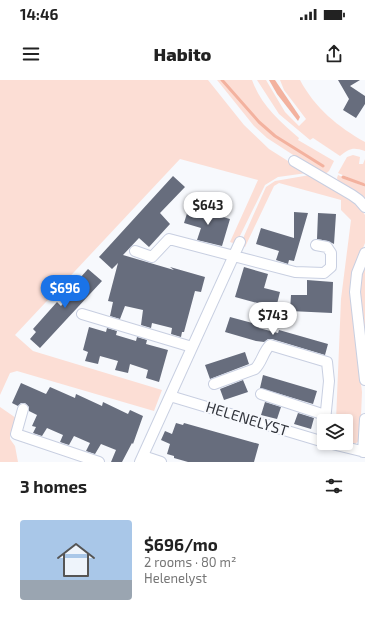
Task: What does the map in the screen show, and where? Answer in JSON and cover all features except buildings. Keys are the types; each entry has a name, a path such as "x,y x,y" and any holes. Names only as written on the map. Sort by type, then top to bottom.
{"street":[{"path":"294,161 352,195 365,207"},
{"path":"135,251 152,257 169,239 295,272 324,272 331,267 331,253 327,247 316,245"},
{"path":"161,462 142,459 240,242"},
{"path":"365,253 357,273 355,292 365,380"},
{"path":"82,314 192,347"},
{"name":"HELENELYST","path":"214,384 255,369 260,364 265,350 270,345 327,362 329,381 325,414"},
{"name":"HELENELYST","path":"261,394 317,415"},
{"name":"HELENELYST","path":"170,396 317,439"},
{"path":"23,409 16,434 99,462"},
{"path":"353,449 364,452 365,419"}],"shaded area":[{"path":"0,80 208,80 244,125 269,149 307,173 278,177 265,185 236,244 230,242 258,180 180,159 15,335 33,351 162,390 154,411 17,371 10,373 0,395"},
{"path":"217,80 252,80 260,97 271,112 299,138 298,140 334,161 329,171 324,175 267,138 254,126"},
{"path":"257,80 266,80 285,112 299,126 306,119 284,90 280,80 300,80 320,108 328,116 365,142 365,151 352,149 346,151 340,156 313,138 310,140 279,114"},
{"path":"269,80 275,80 300,117 298,121 277,94"},
{"path":"353,155 360,157 359,164 363,164 365,159 365,183 361,183 338,173 347,157"},
{"path":"310,175 358,204 365,215 365,243 351,287 351,303 362,392 360,440 355,444 353,443 353,414 336,414 341,299 351,220 341,210 341,200 279,183 274,186 245,247 240,245 266,187 275,181"},
{"path":"338,175 365,187 365,201 338,181"},
{"path":"365,262 365,359 358,297 361,273"},
{"path":"0,407 16,418 10,434 10,439 15,446 18,462 0,462"}],"waterway":[{"path":"222,80 259,122 275,136 323,166"},
{"path":"343,177 365,185"}]}
